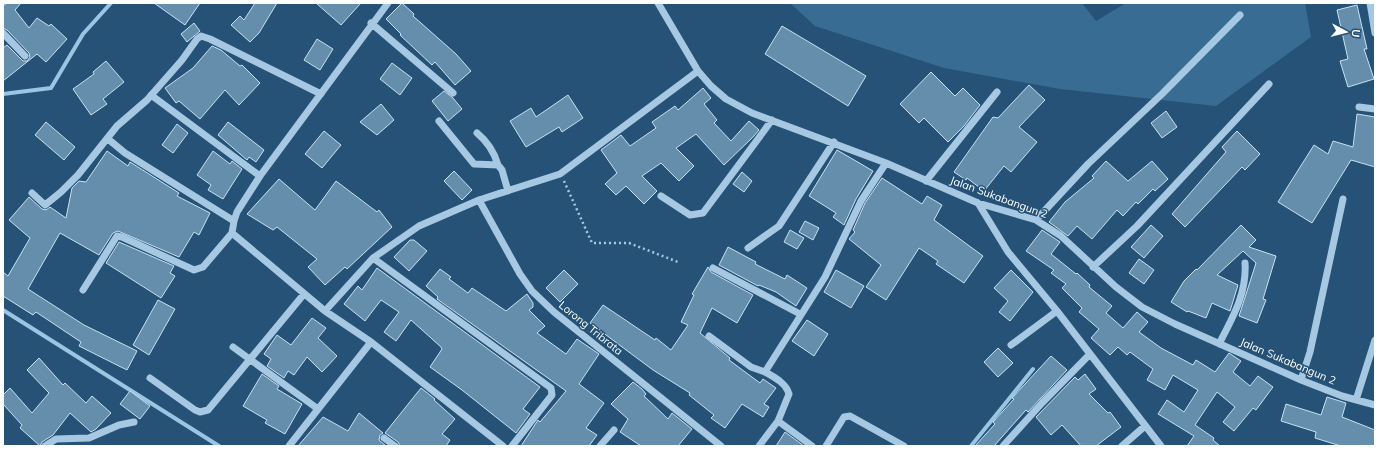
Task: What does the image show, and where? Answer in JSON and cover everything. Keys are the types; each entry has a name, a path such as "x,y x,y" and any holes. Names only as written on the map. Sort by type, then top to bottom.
{"street":[{"path":"83,290 117,236 194,270 204,267 232,233 234,220 260,176 387,3"},
{"name":"Jalan Sukabangun 2","path":"658,3 698,71 711,86 726,99 772,120 834,142 886,163 978,204 1036,220 1061,236 1116,287 1142,307 1175,324 1301,380 1356,400 1375,405"},
{"path":"1370,3 1375,33"},
{"path":"1036,220 1088,164 1162,94 1240,15"},
{"path":"372,23 453,93"},
{"path":"3,33 25,56"},
{"path":"32,193 45,205 61,192 78,175 117,126 151,96 182,60 197,39 204,36 321,94"},
{"path":"325,311 373,258 419,226 479,200 560,174 698,71"},
{"path":"1094,267 1137,226 1269,84"},
{"path":"926,181 997,92"},
{"path":"151,96 260,176"},
{"path":"1359,107 1375,109"},
{"path":"661,196 690,215 703,213 772,120"},
{"path":"439,121 474,164 498,165"},
{"path":"477,133 486,140 495,153 508,191"},
{"path":"108,139 125,153 234,220"},
{"path":"748,248 779,226 834,142"},
{"path":"765,372 800,314 825,277 861,201 886,163"},
{"path":"1301,380 1310,352 1343,198"},
{"name":"Lorong Tribrata","path":"479,200 520,274 532,291 554,312 721,446"},
{"path":"978,204 1001,242 1057,311 1161,446"},
{"path":"232,233 325,311 372,342 503,446"},
{"path":"373,258 551,388 552,395 512,446"},
{"path":"1219,344 1237,309 1245,288 1245,263"},
{"path":"713,268 800,314"},
{"path":"150,378 195,410 204,412 208,410 304,294"},
{"path":"1011,345 1057,311"},
{"path":"709,336 750,367 777,378 788,390 789,394 778,421 760,446"},
{"path":"1356,400 1375,340"},
{"path":"289,446 372,342"},
{"path":"233,348 318,409"},
{"path":"1003,446 1042,403 1090,354"},
{"path":"826,446 844,417 850,416 904,446"},
{"path":"778,421 812,446"},
{"path":"45,446 56,438 89,438 119,425 134,422"},
{"path":"1122,446 1145,426"},
{"path":"600,446 614,430"},
{"path":"384,438 395,446"}],"path":[{"path":"560,174 592,243 629,243 678,262"}],"shaded area":[{"path":"790,3 1082,3 1096,21 1126,3 1305,3 1311,37 1216,106 1060,89 944,68 815,26"}],"building":[{"path":"7,3 21,3 15,10 29,28 37,18 49,26 51,24 67,39 46,62 37,54 3,81 3,48 7,45 23,61 27,61 30,57 29,53 7,30 3,28 3,6"},
{"path":"154,3 200,3 185,25"},
{"path":"255,3 277,3 259,33 250,42 231,25 240,16 244,20"},
{"path":"316,3 361,3 341,25"},
{"path":"402,3 414,14 413,16 456,54 471,71 455,85 435,62 432,65 400,35 401,34 386,19"},
{"path":"1357,5 1367,49 1364,49 1374,79 1348,87 1340,61 1348,59 1337,10"},
{"path":"194,23 200,31 187,42 181,34"},
{"path":"782,26 866,76 848,106 765,54"},
{"path":"317,39 333,49 320,70 304,60"},
{"path":"212,46 221,50 240,66 242,65 260,83 239,105 225,90 200,119 179,101 176,103 165,88 193,68"},
{"path":"106,61 124,82 103,99 107,104 91,115 73,89 94,74 93,72"},
{"path":"392,63 412,78 400,95 380,79"},
{"path":"931,72 955,96 963,88 980,105 964,126 948,142 924,118 919,123 900,104"},
{"path":"1029,85 1045,100 1019,127 1037,142 1011,172 1004,166 984,191 967,178 966,180 954,172 993,117 998,118"},
{"path":"703,88 711,98 704,104 717,120 714,123 731,141 749,121 759,130 724,165 696,134 676,148 694,166 679,181 661,163 642,176 657,191 644,204 626,186 616,195 605,184 617,173 601,150 621,135 630,146 656,128 652,122 675,106 678,110"},
{"path":"444,91 453,98 462,109 448,121 432,101"},
{"path":"568,95 583,118 562,132 559,127 526,147 510,121 531,108 536,117"},
{"path":"381,104 394,120 377,135 360,122"},
{"path":"1166,111 1177,127 1162,138 1151,123"},
{"path":"1357,114 1375,117 1375,167 1351,160 1312,223 1278,202 1314,145 1328,154 1333,141 1353,147"},
{"path":"46,122 75,147 64,160 35,135"},
{"path":"228,122 264,150 256,162 249,157 247,160 218,135"},
{"path":"177,124 188,133 173,153 162,145"},
{"path":"324,131 341,145 322,168 305,154"},
{"path":"1237,131 1260,154 1245,170 1242,167 1185,227 1172,214 1226,152 1222,147"},
{"path":"837,150 873,171 856,199 844,225 833,217 836,213 809,196"},
{"path":"107,151 128,166 130,162 179,193 177,196 210,213 199,235 194,232 179,257 118,231 113,233 99,255 60,233 28,289 84,325 137,351 127,370 79,346 81,342 36,312 33,315 3,296 3,272 8,276 30,238 9,220 29,197 42,209 46,210 50,207 66,218 72,188 79,181 86,182"},
{"path":"213,151 230,164 232,161 242,169 223,199 208,190 211,185 197,175"},
{"path":"1106,161 1128,181 1152,161 1168,179 1155,191 1153,189 1138,204 1136,202 1123,216 1117,210 1092,239 1077,226 1068,236 1049,222 1065,202 1094,178 1092,176"},
{"path":"454,171 472,190 462,200 444,181"},
{"path":"742,172 752,181 744,192 733,184"},
{"path":"882,178 922,204 927,196 942,205 934,220 983,256 964,283 936,264 938,261 919,248 886,300 866,287 881,265 849,239 855,232 853,230 865,203"},
{"path":"279,179 315,210 336,181 377,212 379,210 392,227 347,269 345,267 325,285 308,267 317,259 277,227 273,230 247,214"},
{"path":"805,221 819,228 813,240 799,232"},
{"path":"1151,225 1163,236 1144,258 1131,247"},
{"path":"1241,225 1256,240 1249,247 1276,256 1263,299 1266,300 1257,323 1239,316 1256,263 1243,251 1217,275 1238,285 1230,311 1212,303 1206,318 1188,311 1187,312 1171,302 1184,281 1196,269 1197,270"},
{"path":"790,230 804,238 797,249 784,242"},
{"path":"1042,230 1060,242 1051,254 1076,274 1077,273 1090,285 1089,287 1112,306 1106,313 1123,328 1137,312 1148,322 1139,332 1161,348 1193,365 1196,360 1215,372 1229,353 1241,361 1233,372 1250,386 1258,376 1273,387 1256,410 1253,408 1234,431 1223,422 1235,407 1217,392 1195,425 1214,438 1213,440 1220,446 1187,446 1194,436 1158,414 1167,400 1184,412 1198,390 1173,375 1165,390 1147,380 1153,369 1130,352 1127,355 1118,347 1110,355 1091,338 1099,329 1079,312 1082,308 1062,288 1066,284 1051,273 1054,270 1026,251"},
{"path":"410,240 414,240 427,251 409,271 394,257"},
{"path":"119,242 174,266 170,273 175,276 161,298 106,263"},
{"path":"728,247 756,262 755,264 785,279 787,275 807,288 796,306 776,292 759,285 758,286 719,265"},
{"path":"1139,259 1154,270 1144,284 1129,273"},
{"path":"708,267 711,272 753,295 737,323 712,308 700,333 730,358 729,360 760,383 763,379 776,388 764,404 769,407 763,417 742,404 725,428 711,418 714,415 689,395 690,393 653,370 590,323 603,305 655,340 656,338 671,350 688,325 681,322 694,295 692,294"},
{"path":"377,268 540,387 523,409 530,414 516,433 462,390 430,367 442,349 411,320 396,341 384,332 399,312 381,300 365,321 344,304 358,286 362,290"},
{"path":"440,269 451,277 449,279 468,293 472,288 506,311 527,294 533,303 533,307 529,310 545,326 537,333 566,354 577,339 599,354 579,384 604,403 586,428 597,435 589,446 521,446 538,420 540,422 566,391 437,299 438,297 426,286"},
{"path":"564,270 578,284 560,302 546,288"},
{"path":"836,270 864,286 851,308 824,292"},
{"path":"1011,270 1033,292 1010,321 999,312 1008,301 994,288"},
{"path":"158,300 175,309 149,355 133,345"},
{"path":"312,318 326,328 318,338 337,356 322,372 307,357 294,375 288,371 284,378 267,366 271,359 264,354 277,335 291,345"},
{"path":"807,320 828,334 814,356 792,341"},
{"path":"998,348 1013,363 998,377 984,362"},
{"path":"1051,356 1067,370 1028,412 1026,410 994,446 975,446 995,424 993,422 1014,399 1012,398"},
{"path":"39,358 63,385 65,383 86,403 92,396 111,413 96,429 91,432 70,413 53,435 42,442 40,446 20,428 22,425 3,404 3,395 10,388 32,413 49,393 27,370"},
{"path":"262,374 279,386 277,389 302,404 285,434 265,423 267,420 243,406"},
{"path":"1085,374 1096,389 1089,394 1108,413 1110,412 1121,427 1096,446 1081,446 1062,425 1051,435 1036,417 1075,377 1078,380"},
{"path":"633,382 642,389 646,394 644,396 668,419 672,413 692,429 678,446 641,446 620,432 628,419 611,404"},
{"path":"421,388 435,399 434,400 455,419 442,434 450,440 446,446 400,446 398,442 385,433"},
{"path":"130,391 150,406 140,419 120,404"},
{"path":"1327,397 1346,403 1342,417 1375,430 1375,446 1341,446 1315,438 1316,432 1281,421 1286,404 1321,415"},
{"path":"359,413 383,433 380,435 379,440 386,446 298,446 323,417 348,431"},
{"path":"785,432 804,446 776,446"}],"waterway":[{"path":"3,94 51,88 83,34 111,3"},
{"path":"3,310 219,446"},
{"path":"971,446 1033,369"}]}
